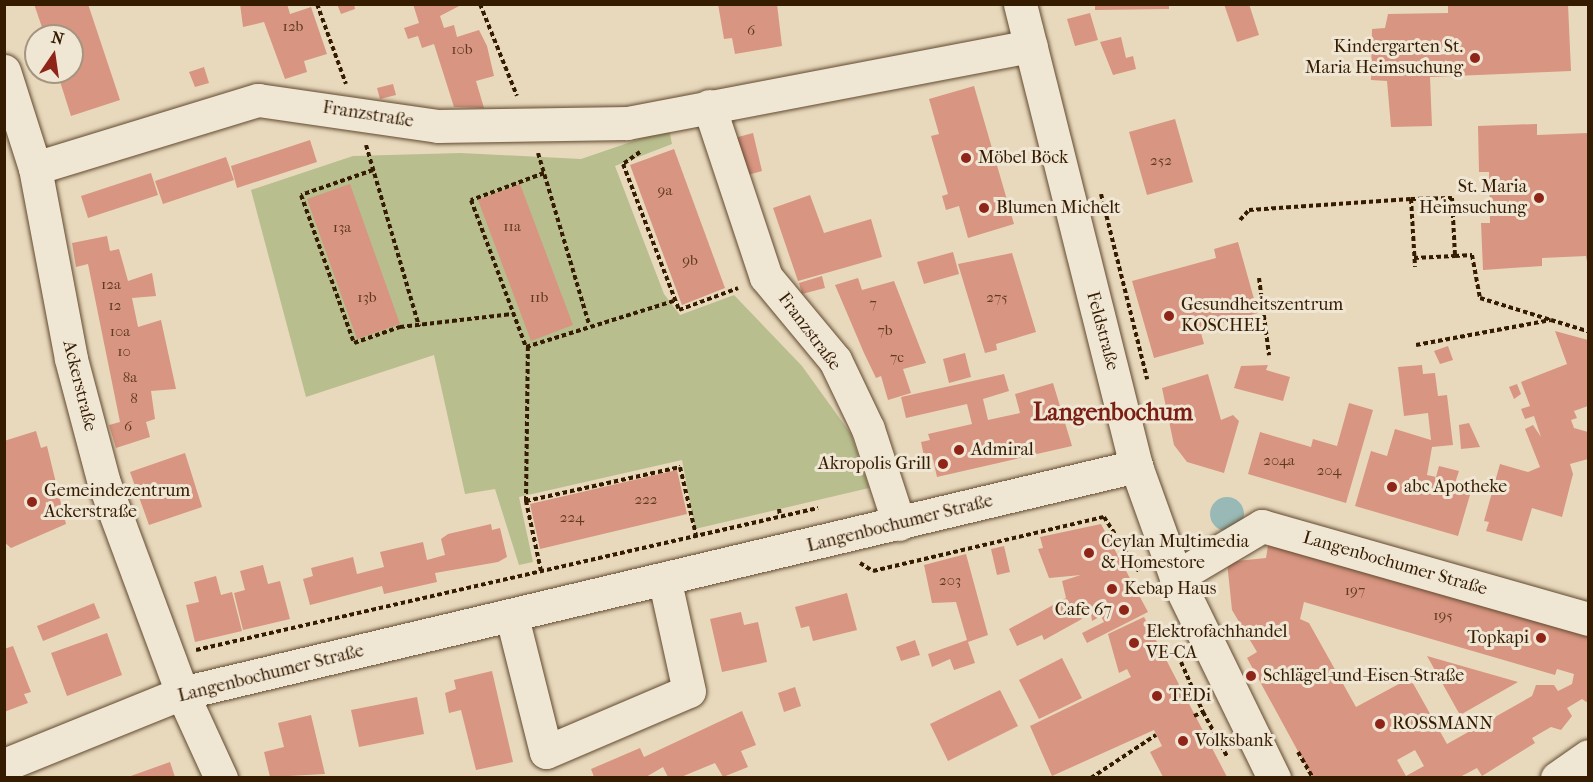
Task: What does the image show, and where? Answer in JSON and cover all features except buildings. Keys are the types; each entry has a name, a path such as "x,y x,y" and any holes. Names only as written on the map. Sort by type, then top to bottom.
{"street":[{"name":"Feldstraße","path":"1020,4 1136,466 1176,577 1274,777"},
{"name":"Franzstraße","path":"35,168 258,100 438,126 627,123 709,105 1031,46"},
{"name":"Ackerstraße","path":"4,71 35,168 71,359 104,483 182,693 221,777"},
{"name":"Franzstraße","path":"709,105 766,277 835,360 868,429 899,524"},
{"name":"Langenbochumer Straße","path":"4,765 182,693 665,582 1136,466"},
{"name":"Langenbochumer Straße","path":"1176,577 1262,526 1588,619"},
{"path":"512,617 546,752 689,692 665,582"},
{"path":"1557,777 1588,756"}],"path":[{"path":"317,4 357,114 419,326"},
{"path":"480,4 530,126 589,325"},
{"path":"677,112 623,164 674,301 679,310 766,277"},
{"path":"373,170 301,195 354,343 419,326 513,314"},
{"path":"541,571 526,501 528,347 513,314 471,200 544,173"},
{"path":"1100,187 1148,391"},
{"path":"1240,220 1249,210 1452,198 1455,256"},
{"path":"1411,199 1414,267"},
{"path":"1414,258 1472,255 1480,298 1588,331"},
{"path":"1259,278 1269,355"},
{"path":"528,347 589,325 674,301"},
{"path":"1416,345 1551,320"},
{"path":"526,501 680,467 696,535"},
{"path":"779,509 780,516"},
{"path":"850,565 860,563 873,572 1104,517 1145,583"},
{"path":"1176,651 1203,712 1233,768"},
{"path":"1194,717 1203,712"},
{"path":"1091,777 1156,735"},
{"path":"1296,749 1313,777"}],"green space":[{"path":"669,129 672,144 615,166 664,294 680,315 734,295 802,366 851,434 869,488 695,529 682,460 519,497 533,562 519,565 495,489 465,494 434,355 306,397 251,190 353,156 461,153 581,159"}],"water":[{"path":"1227,497 1239,502 1244,514 1239,526 1227,531 1215,526 1210,514 1215,502"}],"place":[{"name":"Kindergarten St. Maria Heimsuchung","path":"1475,58"},
{"name":"Möbel Böck","path":"966,158"},
{"name":"St. Maria Heimsuchung","path":"1539,198"},
{"name":"Blumen Michelt","path":"984,208"},
{"name":"Gesundheitszentrum KOSCHEL","path":"1169,316"},
{"name":"Admiral","path":"959,450"},
{"name":"Akropolis Grill","path":"943,464"},
{"name":"abc Apotheke","path":"1392,487"},
{"name":"Gemeindezentrum Ackerstraße","path":"32,502"},
{"name":"Ceylan Multimedia & Homestore","path":"1089,553"},
{"name":"Kebap Haus","path":"1112,589"},
{"name":"Cafe 67","path":"1124,610"},
{"name":"Topkapi","path":"1541,638"},
{"name":"Elektrofachhandel VE-CA","path":"1134,643"},
{"name":"Schlägel-und-Eisen-Straße","path":"1251,676"},
{"name":"TEDi","path":"1157,696"},
{"name":"ROSSMANN","path":"1380,724"},
{"name":"Volksbank","path":"1183,741"}],"district":[{"name":"Langenbochum","path":"1113,413"}]}
